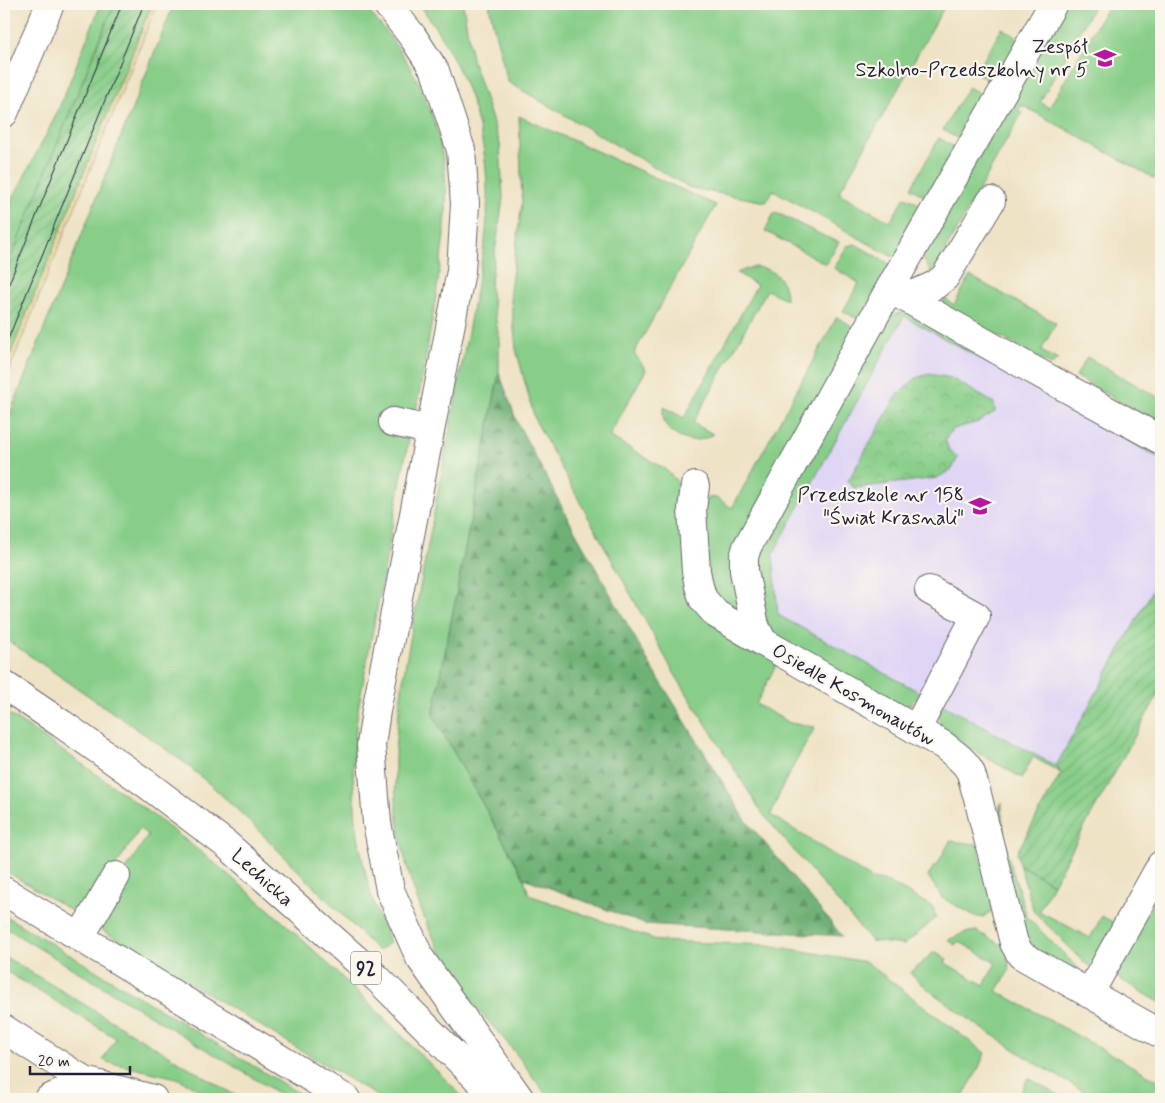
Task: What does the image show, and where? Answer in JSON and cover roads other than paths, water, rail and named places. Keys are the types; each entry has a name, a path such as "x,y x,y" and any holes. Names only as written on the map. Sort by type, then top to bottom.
{"street":[{"path":"4,113 50,4"},
{"path":"387,4 413,37 435,71 461,150 465,204 461,271 376,711 372,744 377,823 390,890 420,958 520,1099"},
{"name":"Osiedle Kosmonautów","path":"1053,4 899,285 747,547 744,557 744,571 756,626 763,642 943,745 957,756 970,772 1014,943 1021,955 1161,1034"},
{"path":"899,285 935,285 945,277 991,201"},
{"path":"899,285 1026,366 1161,440"},
{"path":"393,422 430,430"},
{"path":"695,486 692,509 696,571 703,599 716,614 763,642"},
{"path":"916,730 976,616 929,590"},
{"name":"Lechicka","path":"4,685 148,785 227,845 378,979 498,1099"},
{"path":"1089,994 1161,865"},
{"path":"80,937 116,876"},
{"path":"4,891 346,1099"},
{"path":"4,1029 85,1081 153,1099"},
{"path":"49,1099 85,1081"}],"tram line":[{"path":"4,296 122,4"},
{"path":"4,349 144,4"}],"place":[{"name":"Zespół Szkolno-Przedszkolny nr 5","path":"1105,58"},
{"name":"Przedszkole nr 158 \"Świat Krasnali\"","path":"980,506"}]}
